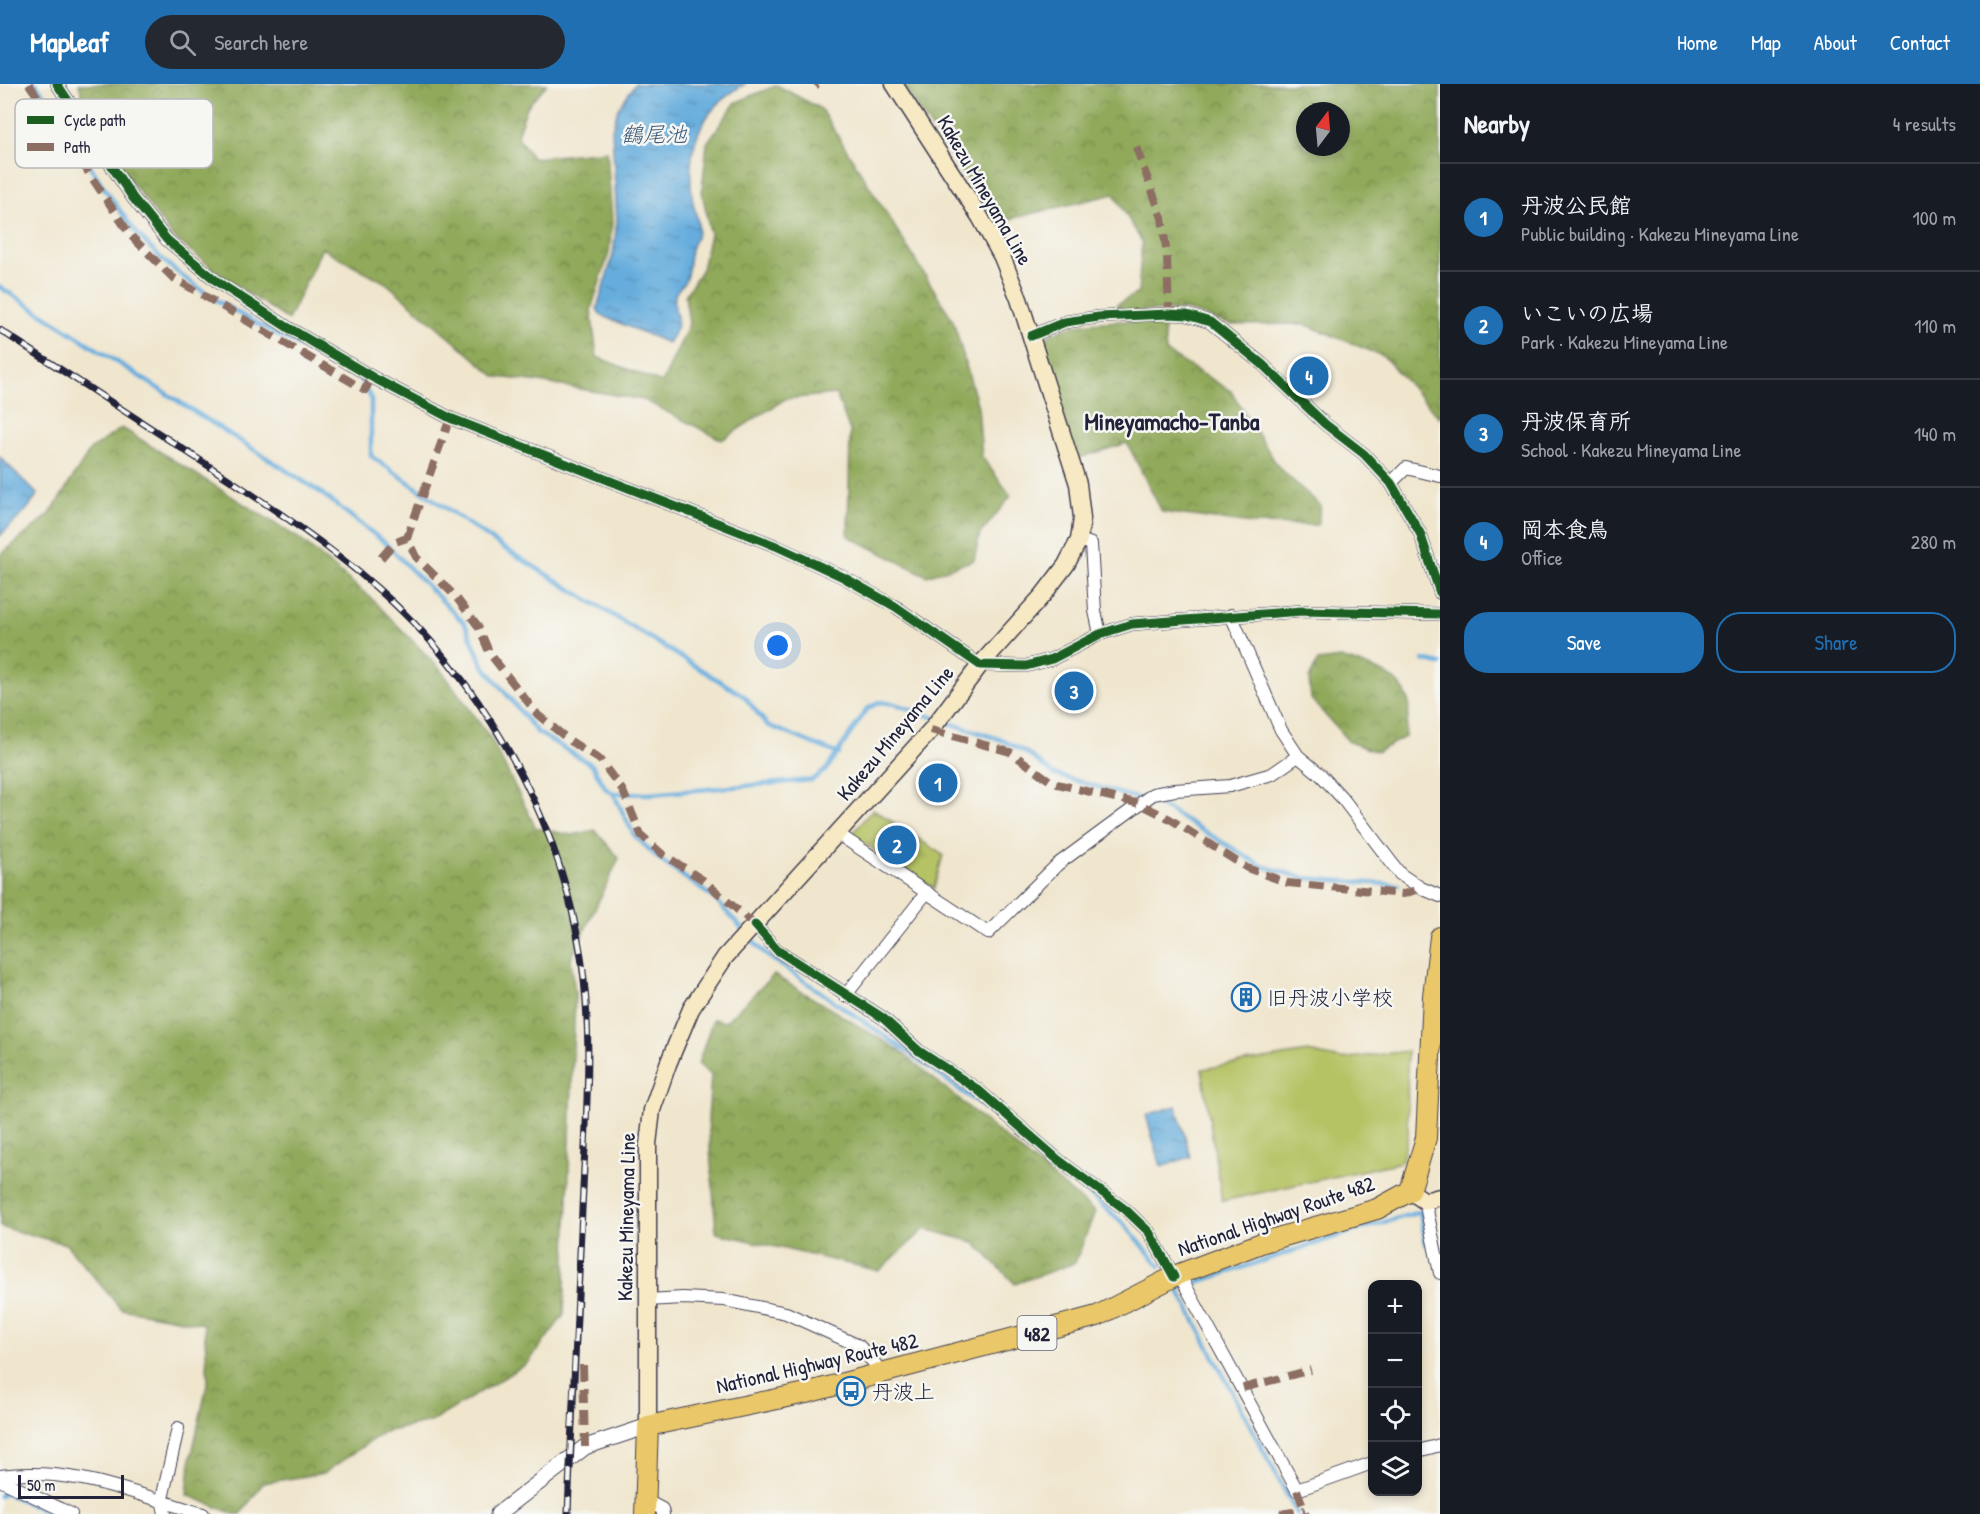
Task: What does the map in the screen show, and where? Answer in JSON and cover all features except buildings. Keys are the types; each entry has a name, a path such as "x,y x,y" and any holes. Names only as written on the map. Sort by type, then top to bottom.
{"highway":[{"path":"1425,1196 1433,996 1440,937"},
{"name":"National Highway Route 482","path":"648,1426 806,1393 1097,1316 1177,1276 1264,1242 1425,1196"},
{"path":"645,1507 648,1426"}],"main road":[{"name":"Kakezu Mineyama Line","path":"648,1426 648,1144 652,1110 691,1009 725,957 931,730 980,665 1043,595 1066,565 1079,540 1082,518 1078,484 1031,336 1002,257 894,84"}],"street":[{"path":"57,84 67,99"},
{"path":"114,168 167,240 219,283 287,327 372,377 450,418 776,546 843,577 896,607 980,665 1026,666 1052,659 1100,634 1132,624 1302,611 1440,614"},
{"path":"1031,336 1065,322 1099,317 1169,314 1187,315 1210,322 1262,364 1325,424 1364,454 1391,483 1420,533 1440,593"},
{"path":"1391,483 1406,468 1440,477"},
{"path":"1079,540 1091,544 1095,611 1100,634"},
{"path":"1230,615 1281,730 1298,756 1321,775 1343,799 1400,874 1421,888 1440,896"},
{"path":"838,834 988,933 1058,864 1154,794 1230,786 1272,774 1298,756"},
{"path":"845,996 927,892"},
{"path":"750,930 845,996 883,1018 919,1051 958,1075 1056,1158 1126,1210 1149,1232 1177,1276 1297,1490 1368,1464"},
{"path":"1425,1196 1440,1273"},
{"path":"647,1300 683,1298 724,1300 786,1313 859,1346 883,1373"},
{"path":"498,1514 585,1447 648,1426"},
{"path":"165,1514 162,1499 178,1428"},
{"path":"1422,1449 1440,1445"},
{"path":"0,1478 23,1473 81,1477 162,1499 203,1514"},
{"path":"0,1478 71,1514"},
{"path":"645,1507 662,1509 663,1514"}],"green space":[{"path":"79,84 547,84 527,107 517,135 532,158 607,151 612,221 609,253 591,309 597,357 662,383 689,324 685,296 702,269 710,234 702,191 707,143 736,102 777,85 821,109 953,320 978,407 982,457 1011,496 980,534 974,560 927,576 848,536 850,431 836,394 785,399 722,440 644,400 496,377 386,283 322,248 288,320 224,277 172,236 121,168 213,168 213,99 83,99"},
{"path":"901,84 1440,84 1440,418 1383,356 1304,324 1231,325 1187,310 1115,312 1117,304 1138,293 1142,242 1114,194 997,222"},
{"path":"1114,321 1163,321 1166,352 1231,391 1279,468 1321,506 1317,525 1253,524 1162,512 1127,443 1075,459 1040,347 1048,337 1060,330 1077,325"},
{"path":"122,428 300,539 372,599 441,670 491,739 536,828 572,835 595,830 619,858 571,959 575,994 564,1315 528,1363 431,1422 384,1432 324,1473 263,1483 241,1514 234,1514 187,1495 190,1463 208,1380 204,1324 121,1309 66,1244 0,1227 0,555 50,514 90,450"},
{"path":"1341,658 1380,671 1397,682 1404,690 1409,708 1405,737 1377,752 1349,742 1311,699 1309,679 1318,661"},
{"path":"873,809 943,855 934,888 851,835"},
{"path":"774,975 899,1050 1095,1212 1075,1263 1015,1284 974,1242 925,1229 879,1271 716,1233 708,1120 711,1075 698,1064 713,1019 725,1022"},
{"path":"1407,1051 1408,1136 1401,1162 1222,1201 1202,1069 1308,1052 1341,1059"}],"water":[{"name":"鶴尾池","path":"635,84 745,84 717,105 707,117 694,145 691,178 698,232 692,248 687,277 676,294 674,303 678,321 668,343 600,315 597,308 613,255 617,221 612,130 618,109"},
{"path":"0,457 37,494 26,510 0,536"},
{"path":"1176,1106 1191,1157 1161,1166 1146,1115"}],"waterway":[{"path":"36,84 46,99"},
{"path":"91,168 136,232 183,277 241,315 361,379 371,399 371,456 502,547 744,696 767,725 839,754"},
{"path":"0,287 320,492 384,542 465,624 483,665 537,732 592,765 606,789 613,793 650,794 812,780 826,770 867,709 879,702 895,704 935,718"},
{"path":"1423,660 1440,664"},
{"path":"943,721 1002,740 1027,753 1053,774 1160,805 1262,866 1304,878 1398,885"},
{"path":"613,793 634,835 660,860 714,898 765,954 908,1052 1008,1125 1124,1224 1160,1266"},
{"path":"1297,1514 1178,1289 1356,1230 1420,1212 1426,1244 1432,1245"},
{"path":"0,1496 4,1492 51,1514"}],"railway":[{"path":"0,330 285,517 377,588 447,660 478,701 529,790 549,837 565,885 577,934 586,997 588,1060 586,1124 568,1514"}],"marked path":[{"path":"29,84 39,99"},
{"path":"1136,147 1162,218 1167,255 1169,314"},
{"path":"85,168 131,236 172,277 365,390 372,377"},
{"path":"450,418 407,538 416,557 455,596 478,626 490,654 538,715 569,740 600,760 623,791 641,835 661,853 703,880 755,925"},
{"path":"381,558 395,542 407,538"},
{"path":"931,730 1010,752 1053,783 1140,804 1170,819 1247,868 1288,883 1404,894 1421,888"},
{"path":"583,1365 585,1447"},
{"path":"1243,1388 1311,1370"},
{"path":"1297,1490 1306,1514"},
{"path":"1280,1514 1305,1510"}],"cycle path":[{"path":"57,84 67,99"},
{"path":"113,168 133,198 167,240 219,283 287,327 372,377 450,418 776,546 843,577 896,607 980,665 1026,666 1052,659 1100,634 1132,624 1302,611 1440,614"},
{"path":"1031,336 1065,322 1099,317 1169,314 1187,315 1210,322 1262,364 1325,424 1364,454 1391,483 1420,533 1440,593"},
{"path":"755,925 777,950 883,1018 919,1051 977,1089 1056,1158 1126,1210 1149,1232 1174,1277"}],"place":[{"name":"岡本食鳥","path":"1309,376"},
{"name":"丹波保育所","path":"1074,691"},
{"name":"丹波公民館","path":"938,783"},
{"name":"いこいの広場","path":"897,845"},
{"name":"旧丹波小学校","path":"1246,997"},
{"name":"丹波上","path":"851,1391"}],"district":[{"name":"Mineyamacho-Tanba","path":"1172,421"}]}
